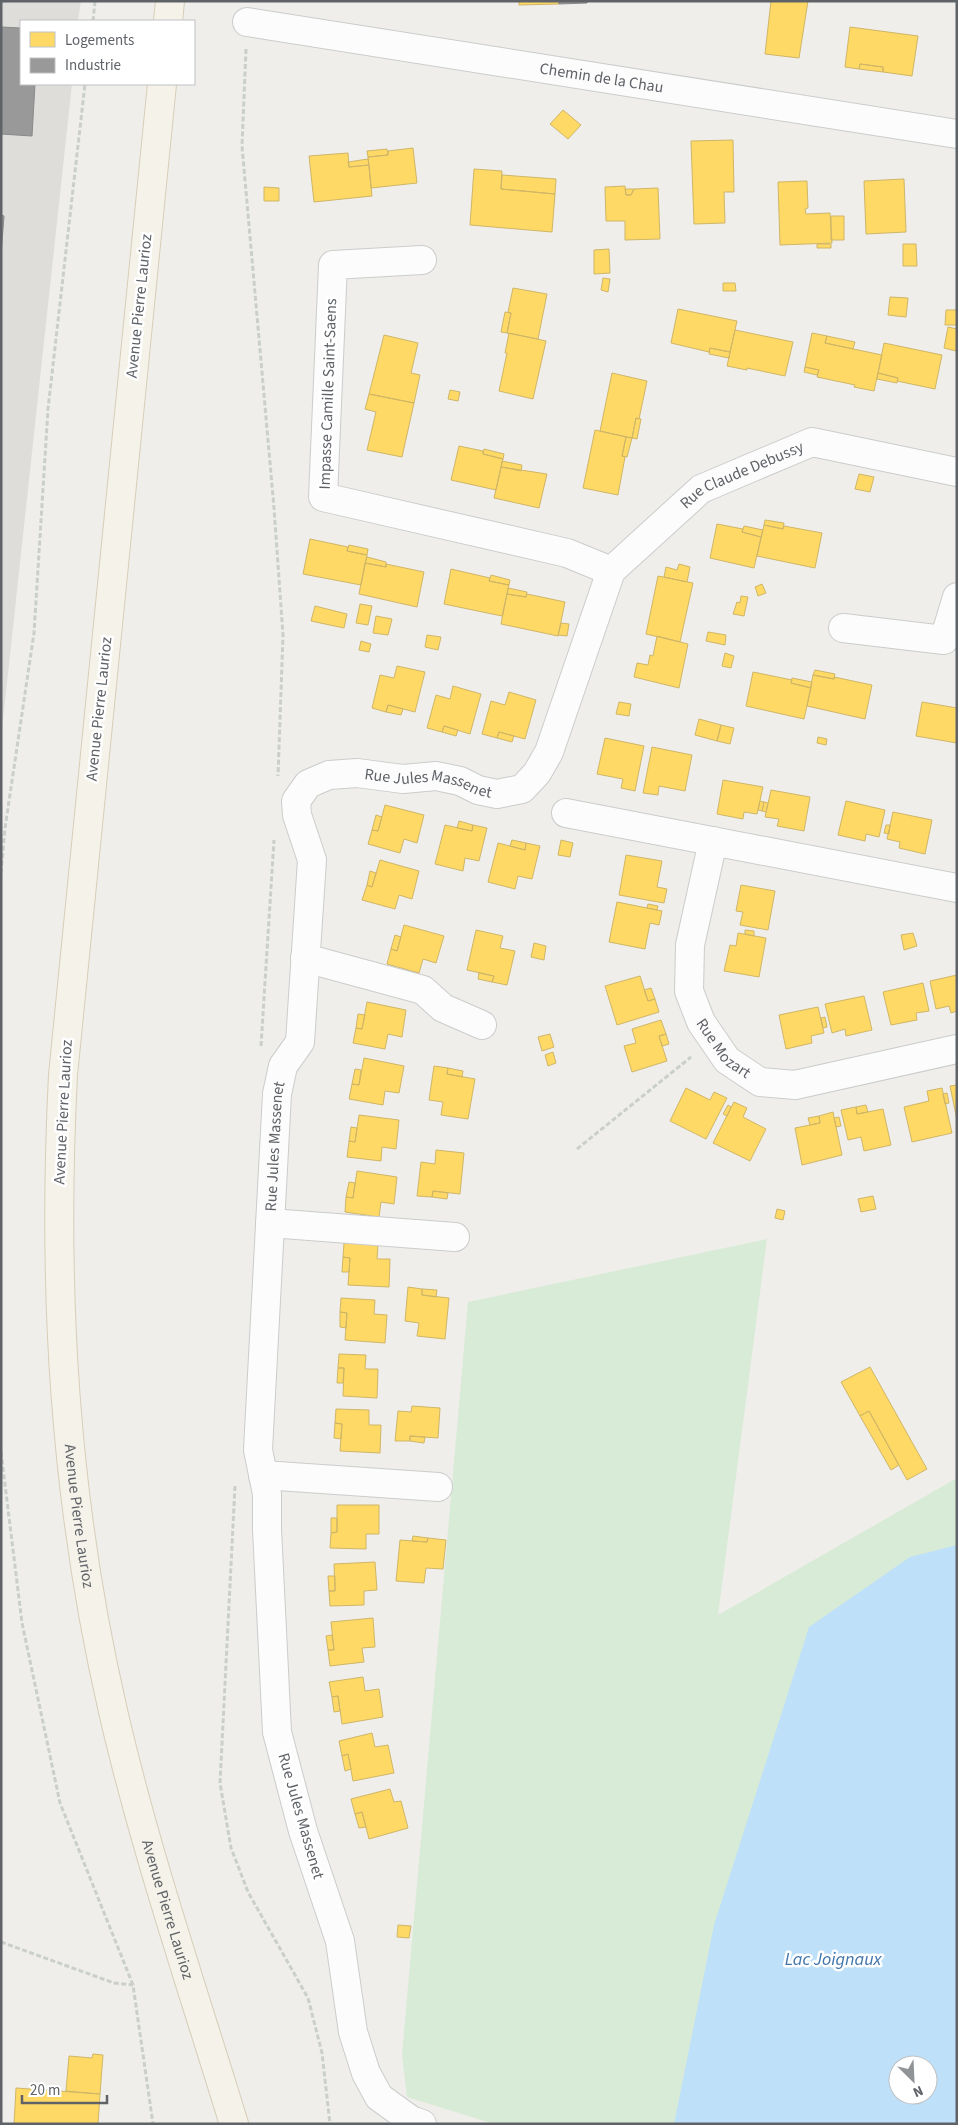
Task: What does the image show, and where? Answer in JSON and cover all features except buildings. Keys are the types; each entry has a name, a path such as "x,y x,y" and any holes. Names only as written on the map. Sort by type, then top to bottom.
{"main road":[{"path":"168,20 170,1"},
{"name":"Avenue Pierre Laurioz","path":"162,85 63,1075 58,1198 60,1328 70,1450 78,1517 90,1596 113,1712 158,1876 234,2124"}],"street":[{"name":"Chemin de la Chau","path":"247,22 957,134"},
{"name":"Impasse Camille Saint-Saens","path":"422,260 333,265 323,497 567,553 610,571"},
{"name":"Rue Claude Debussy","path":"610,571 701,489 812,442 957,472"},
{"name":"Rue Jules Massenet","path":"422,2124 411,2120 378,2096 366,2073 353,2032 340,1941 303,1831 277,1732 267,1494 258,1450 277,1094 283,1066 300,1042 312,860 297,815 296,800 308,784 329,775 358,773 403,779 436,776 460,781 478,790 497,794 522,789 537,774 549,752 610,571"},
{"path":"843,628 944,640 957,596"},
{"path":"566,813 957,888"},
{"name":"Rue Mozart","path":"713,841 690,945 689,991 701,1022 727,1060 760,1082 795,1085 957,1049"},
{"path":"305,958 422,990 443,1008 482,1025"},
{"name":"Rue Jules Massenet","path":"270,1223 455,1237"},
{"path":"263,1475 438,1487"}],"path":[{"path":"1,2 10,1"},
{"path":"93,20 95,1"},
{"path":"1,873 5,828 34,633 48,409 86,85"},
{"path":"577,1149 713,1039"},
{"path":"1,1452 22,1623 60,1804 132,1985 153,2124"},
{"path":"1,1942 114,1983 132,1985"}],"shaded area":[{"path":"1,1 81,1 78,20 20,20 20,85 72,85 1,738"}],"green space":[{"path":"767,1239 718,1615 957,1478 957,2124 494,2124 407,2097 402,2055 468,1302"}],"water":[{"name":"Lac Joignaux","path":"957,1545 957,2124 674,2124 714,1925 809,1627 910,1557"}]}
